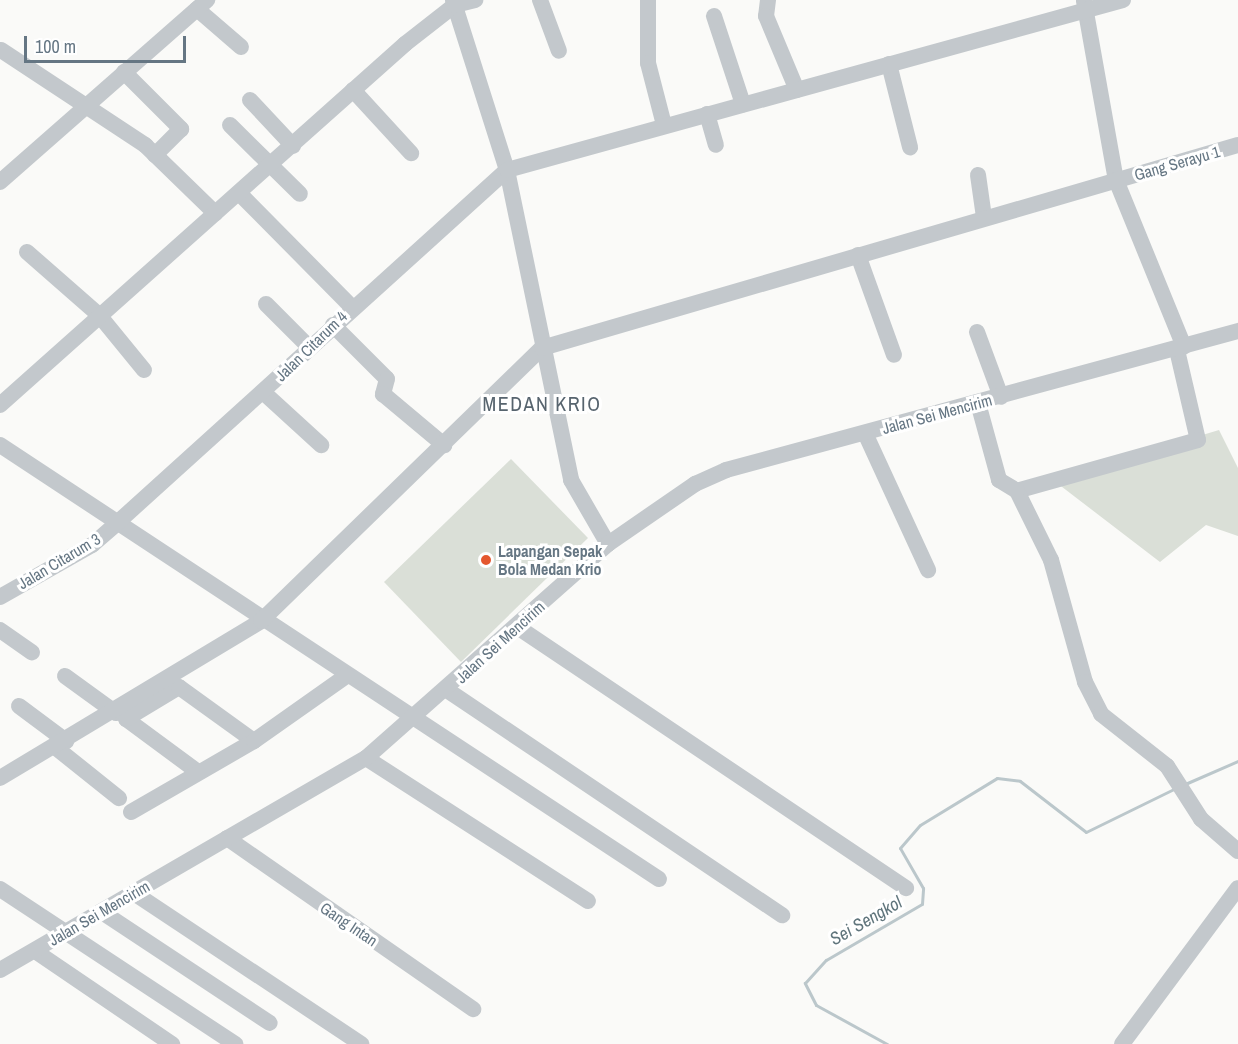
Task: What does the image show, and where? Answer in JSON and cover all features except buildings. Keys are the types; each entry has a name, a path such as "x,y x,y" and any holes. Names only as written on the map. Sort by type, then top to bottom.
{"street":[{"path":"0,405 215,213 240,194 353,90 454,3 475,0"},
{"path":"540,0 559,51"},
{"path":"648,0 648,63 664,125"},
{"path":"768,0 766,16 797,90"},
{"path":"507,170 889,64 1085,5 1123,0"},
{"path":"454,3 507,170 571,480 608,544"},
{"path":"0,182 88,107 124,72 202,4 242,47"},
{"path":"1017,491 1198,440 1180,348 1116,180 1085,5"},
{"path":"714,16 743,104"},
{"path":"1,50 88,107 155,155 215,213"},
{"path":"889,64 910,147"},
{"path":"124,72 181,129 155,155"},
{"path":"353,90 411,153"},
{"path":"250,100 293,146"},
{"path":"707,114 716,146"},
{"path":"230,125 300,194"},
{"name":"Gang Serayu 1","path":"542,348 984,217 1238,146"},
{"name":"Jalan Citarum 4","path":"117,523 263,392 352,307 507,170"},
{"path":"978,175 984,217"},
{"path":"240,194 352,307"},
{"path":"27,252 99,315 144,369"},
{"path":"858,255 894,355"},
{"path":"266,304 310,348"},
{"path":"333,325 387,379 383,394 444,445"},
{"name":"Jalan Sei Mencirim","path":"0,970 366,758 447,690 608,544 716,475 1238,331"},
{"path":"977,332 1001,397"},
{"path":"0,778 116,713 261,621 542,348"},
{"path":"263,392 321,445"},
{"path":"978,403 999,480 1017,491 1051,560 1084,682 1101,714 1179,781 1191,803 1238,851"},
{"path":"865,433 928,570"},
{"path":"0,445 261,621 659,879"},
{"name":"Jalan Citarum 3","path":"0,597 92,545 117,523"},
{"path":"516,626 906,888"},
{"path":"0,630 32,652"},
{"path":"65,676 116,713"},
{"path":"131,812 254,741 345,676"},
{"path":"198,772 126,719 179,687 254,741"},
{"path":"447,690 782,915"},
{"path":"19,706 119,798"},
{"path":"366,758 588,901"},
{"name":"Gang Intan","path":"227,838 473,1008"},
{"path":"1122,1044 1238,888"},
{"path":"0,889 234,1044"},
{"path":"134,893 361,1044"},
{"path":"102,912 270,1023"},
{"path":"34,951 172,1044"}],"shaded area":[{"path":"1219,430 1238,468 1238,536 1206,525 1160,562 1053,480"},
{"name":"Lapangan Sepak Bola Medan Krio","path":"511,459 588,538 461,662 384,582"}],"waterway":[{"name":"Sei Sengkol","path":"1185,784 1238,761"},
{"name":"Sei Sengkol","path":"887,1044 816,1005 805,983 826,960 922,904 923,888 900,848 920,825 997,778 1020,781 1086,832 1176,788"}],"place":[{"name":"Lapangan Sepak Bola Medan Krio","path":"486,560"}],"district":[{"name":"MEDAN KRIO","path":"542,403"}]}
